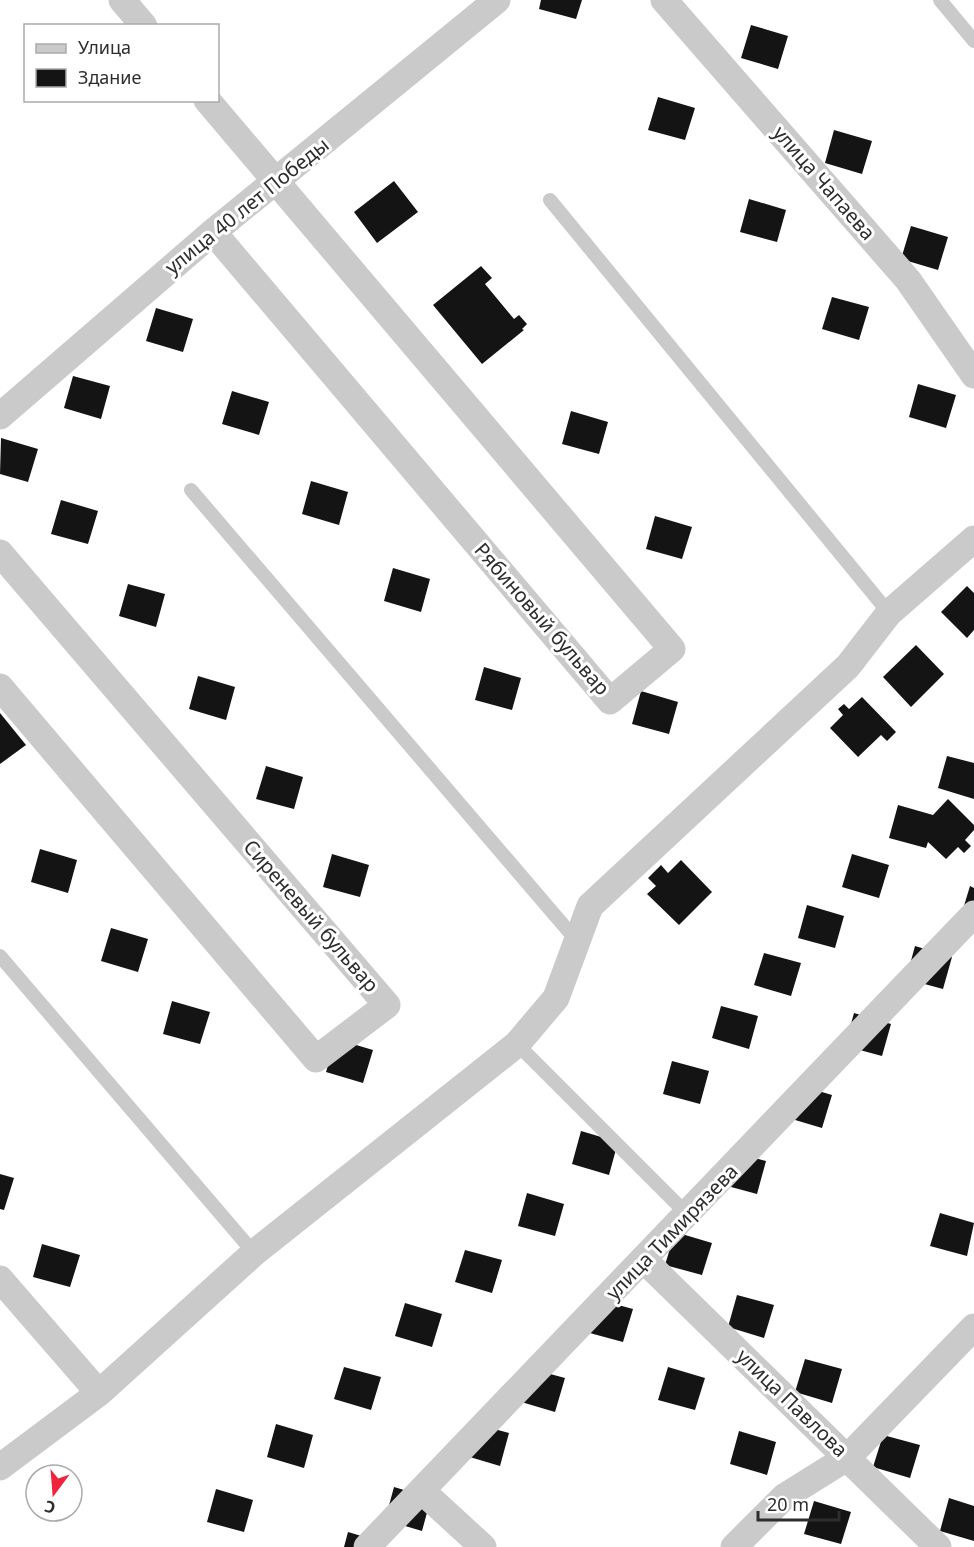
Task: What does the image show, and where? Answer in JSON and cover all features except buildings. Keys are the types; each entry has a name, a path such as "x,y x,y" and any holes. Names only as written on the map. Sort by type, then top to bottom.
{"street":[{"path":"122,0 142,24"},
{"name":"улица 40 лет Победы","path":"0,416 213,232 497,0"},
{"name":"улица Чапаева","path":"664,0 908,280 974,375"},
{"path":"209,102 277,182"},
{"name":"Рябиновый бульвар","path":"213,232 610,701 672,649 277,182"},
{"path":"0,1467 99,1393 254,1253 517,1044 556,998 590,906 848,666 889,613 974,539"},
{"name":"Сиреневый бульвар","path":"0,553 387,1005 316,1059 0,687"},
{"name":"улица Тимирязева","path":"367,1547 423,1492 645,1261 974,914"},
{"name":"улица Павлова","path":"645,1261 938,1547"},
{"path":"0,1279 99,1393"},
{"path":"734,1547 784,1497 848,1457 974,1327"},
{"path":"423,1492 483,1547"}],"lane":[{"path":"940,0 974,41"},
{"path":"550,200 889,613"},
{"path":"191,490 577,941"},
{"path":"0,956 254,1253"},
{"path":"517,1044 688,1215"}]}
